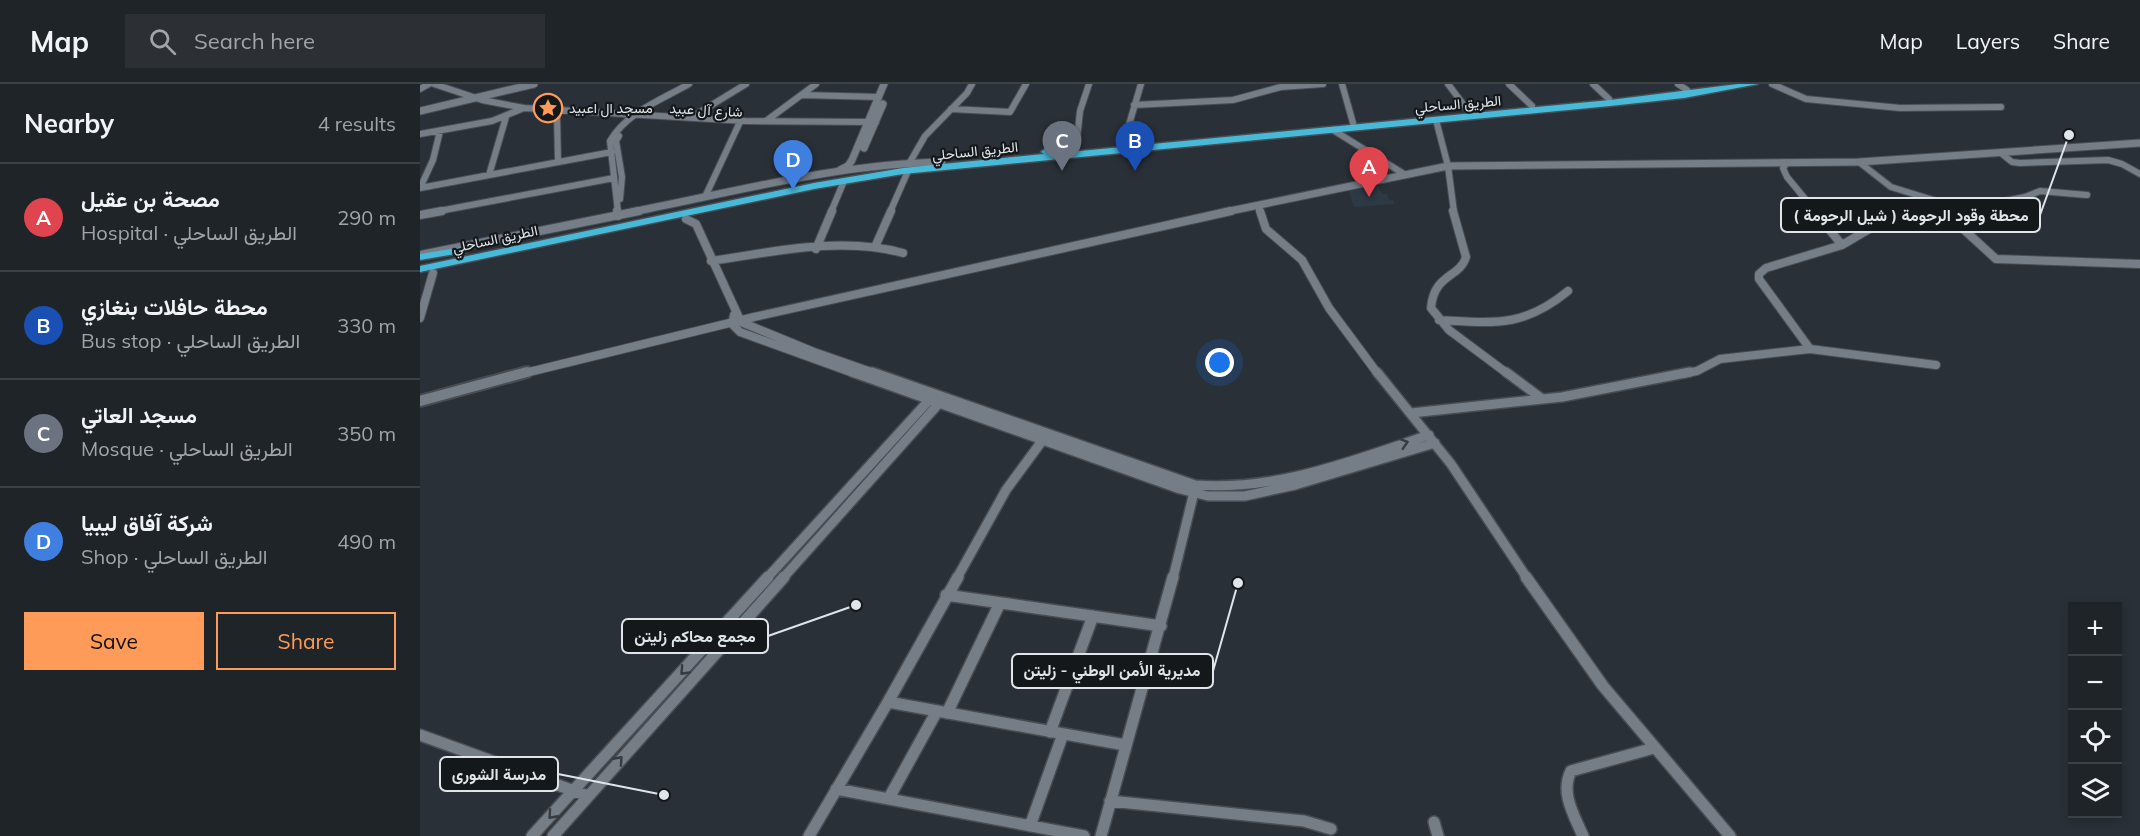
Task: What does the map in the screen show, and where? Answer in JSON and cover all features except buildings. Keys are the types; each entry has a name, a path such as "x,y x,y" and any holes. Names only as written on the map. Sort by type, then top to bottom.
{"highway":[{"name":"الطريق الساحلي","path":"420,262 807,182 942,162 1045,152 1074,142 1099,147 1123,145 1609,99 1682,87 1726,84"},
{"name":"الطريق الساحلي","path":"420,269 909,166 1333,130 1684,95 1754,84"},
{"path":"420,276 686,219 814,186"},
{"path":"420,256 540,237"}],"street":[{"path":"420,88 429,84"},
{"path":"434,84 470,98 534,84"},
{"path":"420,110 526,84"},
{"path":"620,215 610,141 613,133 633,116 689,84"},
{"path":"691,118 746,84"},
{"path":"766,121 816,84"},
{"path":"870,166 860,164 858,160 884,84"},
{"path":"838,171 850,163 891,84"},
{"path":"875,247 909,166 925,135 972,84"},
{"path":"951,109 1010,112 1026,84"},
{"path":"1074,142 1080,111 1089,84"},
{"path":"1123,145 1140,84"},
{"path":"1134,105 1233,100 1281,87 1323,84"},
{"path":"1342,84 1353,123"},
{"path":"1448,84 1468,112"},
{"path":"1509,84 1532,106"},
{"path":"1593,84 1609,99"},
{"path":"1772,84 1806,99 1900,108 2001,107"},
{"path":"802,95 879,97"},
{"name":"شارع آل عبيد","path":"470,98 524,108 739,124 871,124"},
{"name":"شارع آل عبيد","path":"470,98 518,111 557,114 871,124"},
{"path":"420,134 506,117 524,108"},
{"path":"557,114 558,162"},
{"path":"620,215 622,177 616,141 633,116"},
{"path":"489,175 506,117"},
{"path":"1436,120 1448,166 1454,216 1466,256 1464,264 1441,281 1432,297 1431,308 1439,320 1541,398"},
{"path":"705,197 739,124"},
{"path":"1333,130 1404,174"},
{"path":"420,188 440,131"},
{"path":"420,395 485,376 736,320 1258,205 1448,166 1859,162 2140,143"},
{"path":"420,188 612,152"},
{"path":"2002,154 2012,162 2020,163 2108,160 2122,164 2140,174"},
{"path":"420,256 838,171 870,166 909,166 942,162"},
{"path":"1859,162 1891,187 1956,207 1985,205 2025,197 2040,191 2087,195"},
{"path":"1786,163 1783,168 1784,173 1842,245"},
{"path":"420,215 614,177"},
{"path":"816,249 844,181"},
{"path":"1258,205 1266,229 1302,260 1329,308 1360,352 1432,439 1563,632 1603,686 1730,836"},
{"path":"686,219 696,224 740,332 810,354 1194,489"},
{"path":"1809,349 1759,279 1758,274 1767,268 1853,241 1871,228 1888,223 1905,220 1946,221 1961,227 1996,259 2140,264"},
{"path":"711,261 816,249 875,247 895,250 903,254"},
{"path":"420,318 433,273"},
{"path":"1439,320 1467,321 1527,317 1548,308 1568,291"},
{"path":"420,401 471,386 736,320"},
{"path":"1411,413 1541,398 1562,398 1697,371 1720,359 1809,349 1936,365"},
{"path":"937,400 1041,441 1194,489 1245,495 1296,485 1432,439"},
{"path":"553,836 824,525 937,400"},
{"path":"809,836 888,702 1006,490 1041,441"},
{"path":"1101,836 1125,745 1161,626 1194,489"},
{"path":"532,836 824,525"},
{"path":"946,596 1161,626"},
{"path":"889,798 942,712 1000,603"},
{"path":"1050,732 1093,616"},
{"path":"888,702 1125,745"},
{"path":"1030,826 1063,734"},
{"path":"420,735 588,796"},
{"path":"1583,836 1566,793 1566,778 1571,771 1654,748"},
{"path":"836,789 1084,836"},
{"path":"1110,801 1304,821 1331,829"},
{"path":"1434,822 1438,836"}],"shaded area":[{"path":"1378,185 1382,194 1387,194 1389,200 1393,200 1395,204 1354,207 1349,193 1351,190"}],"place":[{"name":"مسجد ال اعبيد","path":"548,108"},
{"name":"( محطة وقود الرحومة ( شيل الرحومة","path":"2069,135"},
{"name":"مسجد العاتي","path":"1062,171"},
{"name":"محطة حافلات بنغازي","path":"1135,171"},
{"name":"شركة آفاق ليبيا","path":"793,190"},
{"name":"مصحة بن عقيل","path":"1369,197"},
{"name":"مديرية الأمن الوطني - زليتن","path":"1238,583"},
{"name":"مجمع محاكم زليتن","path":"856,605"},
{"name":"مدرسة الشورى","path":"664,795"}]}
